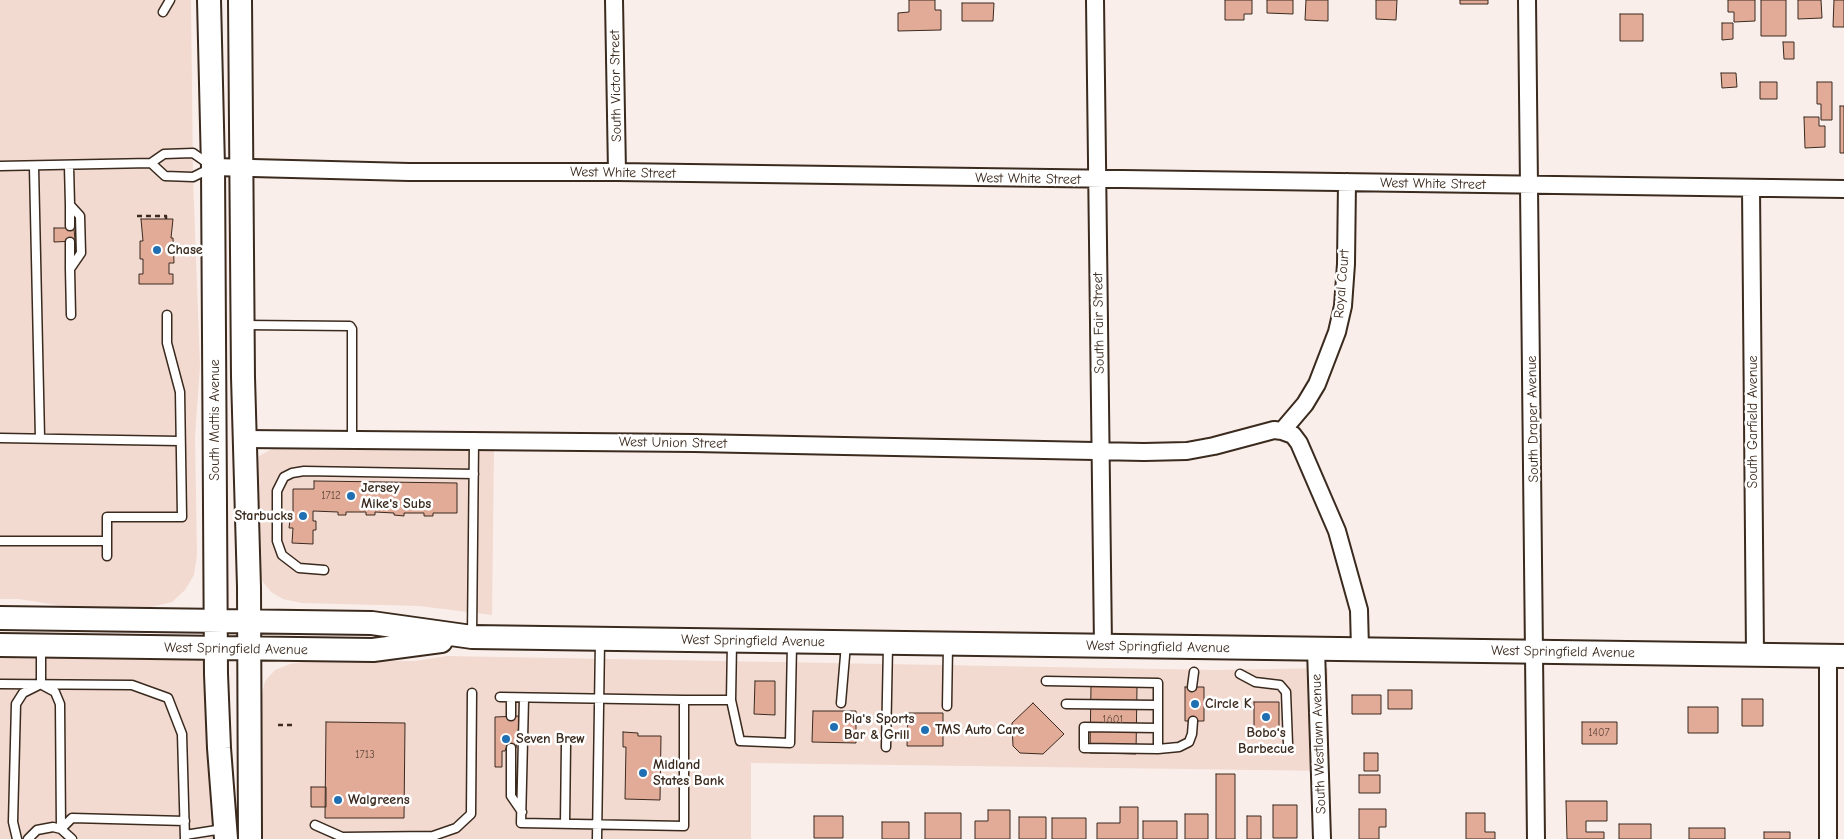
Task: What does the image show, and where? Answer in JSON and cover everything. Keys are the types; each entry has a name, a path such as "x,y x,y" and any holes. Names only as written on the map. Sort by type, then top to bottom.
{"main road":[{"name":"South Mattis Avenue","path":"209,0 213,167 216,649 218,748 225,834"},
{"name":"South Mattis Avenue","path":"240,0 243,167 242,325 249,649 250,839"},
{"name":"West Springfield Avenue","path":"0,618 372,623 472,636 600,639 1836,656"},
{"name":"West Springfield Avenue","path":"0,645 372,650 472,636"}],"street":[{"name":"South Victor Street","path":"614,0 617,172"},
{"name":"South Fair Street","path":"1095,0 1103,646"},
{"name":"South Draper Avenue","path":"1527,0 1536,652 1536,839"},
{"name":"West White Street","path":"213,167 409,172 617,172 1844,189"},
{"name":"Royal Court","path":"1282,431 1305,404 1318,384 1337,332 1343,306 1347,182"},
{"name":"South Garfield Avenue","path":"1751,188 1755,655"},
{"path":"1100,451 1187,451 1274,430 1293,436 1299,443 1337,531 1359,610 1360,650"},
{"name":"West Union Street","path":"245,439 1100,451"},
{"name":"South Westlawn Avenue","path":"1316,649 1322,839"},
{"path":"1828,839 1836,656"}],"lane":[{"path":"162,12 170,0"},
{"path":"0,166 34,167 151,163 164,154 193,153 213,167 193,177 165,176 151,163"},
{"path":"69,166 70,226"},
{"path":"34,167 40,438"},
{"path":"70,205 80,216 81,253 70,269"},
{"path":"70,242 71,315"},
{"path":"107,556 107,517 182,517 179,441 180,392 167,343 167,315"},
{"path":"242,325 350,326 352,329 352,440"},
{"path":"0,438 179,441"},
{"path":"472,636 474,441"},
{"path":"324,570 299,568 282,554 276,541 277,491 284,477 292,473 304,471 474,474"},
{"path":"0,542 106,540"},
{"path":"597,839 600,639"},
{"path":"732,641 731,700 740,741 790,743 792,642"},
{"path":"841,702 846,642"},
{"path":"886,747 888,643"},
{"path":"946,706 948,644"},
{"path":"41,646 41,684"},
{"path":"1192,687 1194,672"},
{"path":"1240,674 1256,682 1280,686 1286,692 1288,744"},
{"path":"1046,680 1158,683 1158,749"},
{"path":"0,684 132,685 168,698 182,734 185,837 225,834"},
{"path":"41,684 55,692 60,704 61,829"},
{"path":"17,839 13,822 16,704 23,694 41,684"},
{"path":"315,826 342,837 433,836 456,828 471,814 472,694"},
{"path":"500,697 731,700"},
{"path":"511,698 511,716"},
{"path":"524,698 521,823 597,826 684,826 684,700"},
{"path":"1066,704 1158,705"},
{"path":"1158,728 1084,727 1084,748 1158,749 1179,746 1189,742 1193,721"},
{"path":"565,824 566,744"},
{"path":"511,748 511,796 522,812"},
{"path":"61,829 72,818 184,821"},
{"path":"28,839 37,830 45,827 61,829 72,839"}],"path":[{"path":"138,216 166,216 166,219"},
{"path":"278,725 292,724"}],"shaded area":[{"path":"0,0 191,0 193,177 200,366 195,437 197,555 194,575 185,590 172,602 148,608 82,609 18,599 0,599"},
{"path":"272,449 494,451 492,615 419,606 302,603 283,599 271,592 263,582 258,568 256,464 259,456"},
{"path":"0,656 211,660 215,839 0,839"},
{"path":"447,656 1215,670 1328,668 1329,771 751,763 751,839 259,839 257,716 265,681 275,670 290,664 315,660 415,661"}],"building":[{"path":"909,0 935,0 935,10 941,10 941,30 898,31 898,13 909,12"},
{"path":"1225,0 1252,0 1252,14 1244,14 1244,20 1225,20"},
{"path":"1267,0 1293,0 1293,14 1267,13"},
{"path":"1306,0 1328,0 1328,21 1305,20"},
{"path":"1376,0 1397,0 1396,20 1376,19"},
{"path":"1460,0 1488,0 1488,4 1460,4"},
{"path":"1728,0 1755,0 1755,21 1734,22 1734,12 1728,12"},
{"path":"1761,0 1786,0 1786,36 1761,36"},
{"path":"1798,0 1821,0 1822,18 1798,19"},
{"path":"1834,0 1844,0 1844,27 1833,27"},
{"path":"962,3 994,3 993,21 962,21"},
{"path":"1620,14 1643,14 1643,41 1620,41"},
{"path":"1722,23 1733,23 1733,39 1722,40"},
{"path":"1783,42 1794,42 1794,59 1784,59"},
{"path":"1721,73 1736,73 1737,87 1722,88"},
{"path":"1760,82 1777,82 1777,99 1760,99"},
{"path":"1817,82 1832,82 1832,120 1821,120 1821,104 1817,104"},
{"path":"1840,106 1844,106 1844,153 1840,153"},
{"path":"1804,117 1819,117 1819,126 1825,126 1825,147 1805,148"},
{"name":"Chase","path":"141,219 173,219 171,238 173,238 174,263 169,263 169,274 173,274 173,284 139,284 139,274 143,274 143,259 140,259 140,241 143,241"},
{"path":"54,228 74,228 75,241 54,242"},
{"path":"314,481 457,483 457,513 433,513 433,516 424,516 424,513 404,513 404,516 394,515 394,513 375,512 375,515 366,515 366,512 346,512 346,515 338,515 338,512 313,511 313,521 316,521 316,530 313,530 313,544 292,543 293,528 289,528 290,520 293,520 293,489 314,489"},
{"path":"755,681 775,681 775,715 754,714"},
{"path":"1091,685 1137,686 1136,754 1090,753"},
{"name":"Circle K","path":"1185,687 1204,687 1204,721 1185,721"},
{"path":"1388,690 1412,690 1412,709 1388,709"},
{"path":"1352,695 1381,695 1381,714 1352,714"},
{"path":"1742,699 1763,699 1763,726 1742,726"},
{"name":"Bobo's Barbecue","path":"1254,702 1279,702 1279,732 1254,732"},
{"path":"1033,703 1064,734 1043,754 1020,753 1013,746 1012,723"},
{"path":"1688,707 1718,707 1718,733 1688,733"},
{"name":"Pia's Sports Bar & Grill","path":"813,711 856,711 856,743 812,742"},
{"name":"TMS Auto Care","path":"908,713 943,713 943,746 907,746"},
{"name":"Seven Brew","path":"520,716 516,748 506,748 505,751 502,751 502,767 495,767 495,717"},
{"name":"Walgreens","path":"326,722 405,723 404,818 325,818"},
{"path":"1582,722 1617,722 1617,744 1582,744"},
{"name":"Midland States Bank","path":"623,732 638,733 638,736 661,736 660,800 625,799 626,747 623,747"},
{"path":"1364,753 1378,753 1378,771 1364,771"},
{"path":"1216,774 1235,774 1235,839 1216,839"},
{"path":"1359,775 1380,775 1380,793 1359,793"},
{"path":"311,787 326,787 326,807 311,807"},
{"path":"1566,801 1607,801 1607,821 1586,821 1586,832 1604,832 1604,839 1567,839"},
{"path":"1273,805 1297,805 1297,838 1273,838"},
{"path":"1120,807 1138,807 1138,839 1097,839 1097,823 1120,823"},
{"path":"1359,809 1386,809 1386,827 1379,827 1379,839 1359,839"},
{"path":"988,810 1010,810 1010,839 975,839 975,821 988,821"},
{"path":"925,813 961,813 961,839 925,839"},
{"path":"1466,813 1485,813 1485,832 1495,832 1495,839 1466,839"},
{"path":"1185,814 1208,814 1208,839 1185,839"},
{"path":"814,816 843,816 843,838 814,838"},
{"path":"1247,816 1261,816 1261,839 1247,839"},
{"path":"1019,817 1046,817 1046,839 1019,839"},
{"path":"1052,818 1086,818 1086,839 1052,839"},
{"path":"1143,821 1177,821 1177,839 1143,839"},
{"path":"882,822 909,822 909,839 882,839"},
{"path":"1619,824 1651,824 1651,839 1619,839"},
{"path":"1689,828 1725,828 1725,839 1689,839"},
{"path":"1764,832 1790,832 1790,839 1764,839"}],"place":[{"name":"Chase","path":"157,250"},
{"name":"Jersey Mike's Subs","path":"351,496"},
{"name":"Starbucks","path":"303,516"},
{"name":"Circle K","path":"1195,704"},
{"name":"Bobo's Barbecue","path":"1266,717"},
{"name":"Pia's Sports Bar & Grill","path":"834,727"},
{"name":"TMS Auto Care","path":"925,730"},
{"name":"Seven Brew","path":"506,739"},
{"name":"Midland States Bank","path":"643,773"},
{"name":"Walgreens","path":"338,800"}]}
